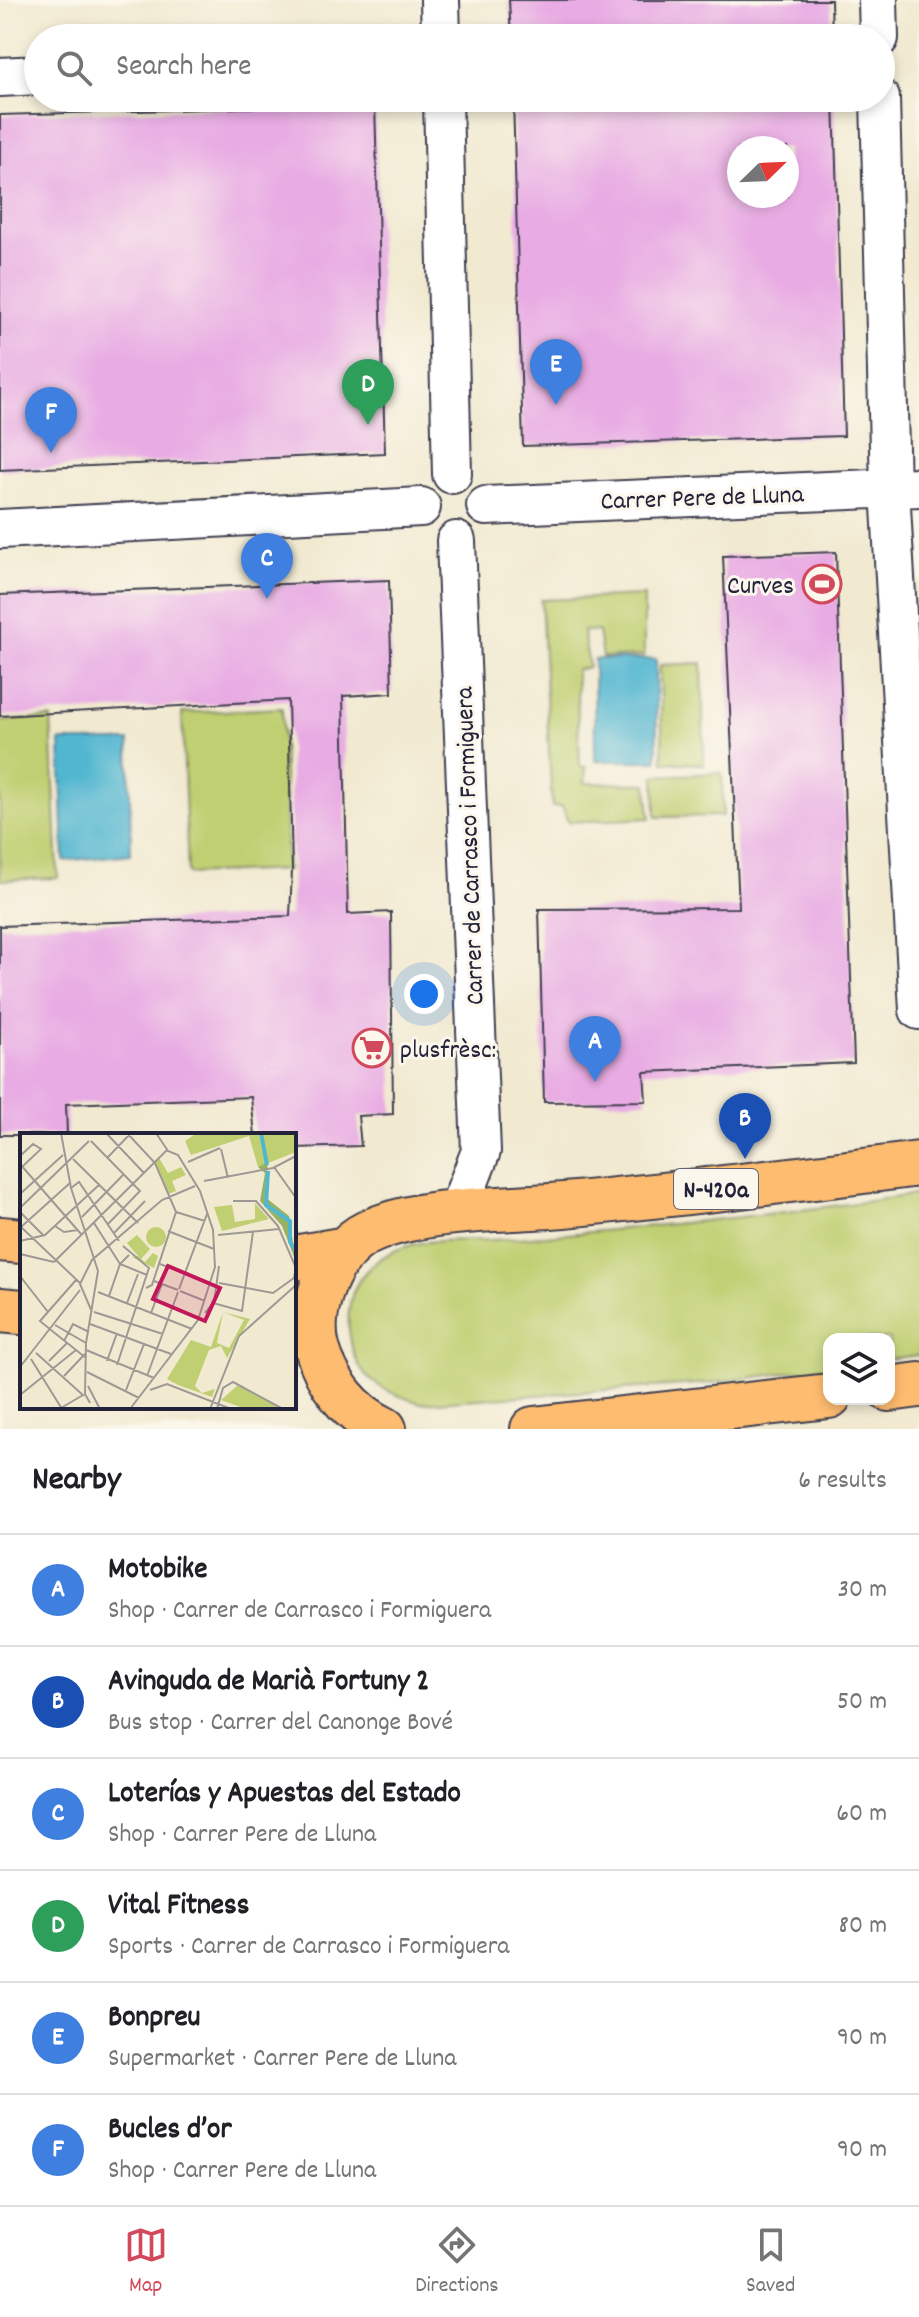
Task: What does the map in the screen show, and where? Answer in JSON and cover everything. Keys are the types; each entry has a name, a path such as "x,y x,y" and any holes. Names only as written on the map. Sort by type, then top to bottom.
{"main road":[{"name":"N-420a","path":"384,1429 352,1410 312,1369 317,1346 316,1317 324,1282 347,1249 364,1234 393,1223 457,1213 756,1184 919,1164"},
{"path":"0,1239 20,1241"},
{"name":"N-420a","path":"296,1258 347,1249"},
{"path":"0,1310 20,1312"},
{"path":"895,1388 919,1385"},
{"path":"533,1429 823,1397"}],"street":[{"path":"440,0 441,24"},
{"path":"878,0 879,24"},
{"path":"0,77 24,76"},
{"path":"443,112 452,474"},
{"path":"881,112 904,488 919,1010"},
{"path":"452,474 462,475 474,482 483,493 486,506 480,527 456,541 443,539 431,532 425,525 421,507 431,483 452,474"},
{"name":"Carrer Pere de Lluna","path":"486,506 904,488"},
{"path":"0,529 421,507"},
{"name":"Carrer de Carrasco i Formiguera","path":"456,541 481,1151 457,1213"},
{"name":"Carrer de Carrasco i Formiguera","path":"481,1151 513,1208"}],"green space":[{"path":"644,596 644,656 602,657 598,631 583,631 589,667 576,670 580,766 586,767 585,783 647,784 650,818 568,822 562,806 552,807 541,600"},
{"path":"702,663 704,764 663,762 660,665"},
{"path":"282,708 287,870 188,874 182,713"},
{"path":"51,718 58,878 0,880 0,721"},
{"path":"722,773 723,816 656,817 655,776"},
{"path":"919,1194 919,1355 895,1358 895,1333 823,1333 823,1368 711,1383 421,1403 399,1396 371,1380 363,1372 353,1351 349,1307 358,1283 376,1262 414,1244 545,1236 826,1207"}],"water":[{"path":"594,659 656,659 657,761 595,761"},
{"path":"60,741 129,741 131,854 64,861"}],"building":[{"path":"509,0 831,0 832,24 510,24"},
{"path":"375,112 385,453 0,470 0,115"},
{"path":"513,112 834,112 844,436 523,446"},
{"path":"836,552 854,1063 644,1072 646,1101 544,1102 539,909 739,908 723,556"},
{"path":"389,580 392,693 343,696 348,914 391,912 393,1114 358,1116 361,1146 296,1148 296,1133 255,1133 251,1097 66,1104 67,1133 0,1135 0,926 290,916 292,870 288,700 0,716 0,595"}],"place":[{"name":"Bonpreu","path":"556,405"},
{"name":"Vital Fitness","path":"368,425"},
{"name":"Bucles d’or","path":"51,453"},
{"name":"Curves","path":"822,584"},
{"name":"Loterías y Apuestas del Estado","path":"267,599"},
{"name":"plusfrèsc:","path":"372,1048"},
{"name":"Motobike","path":"595,1082"},
{"name":"Avinguda de Marià Fortuny 2","path":"745,1159"}]}
